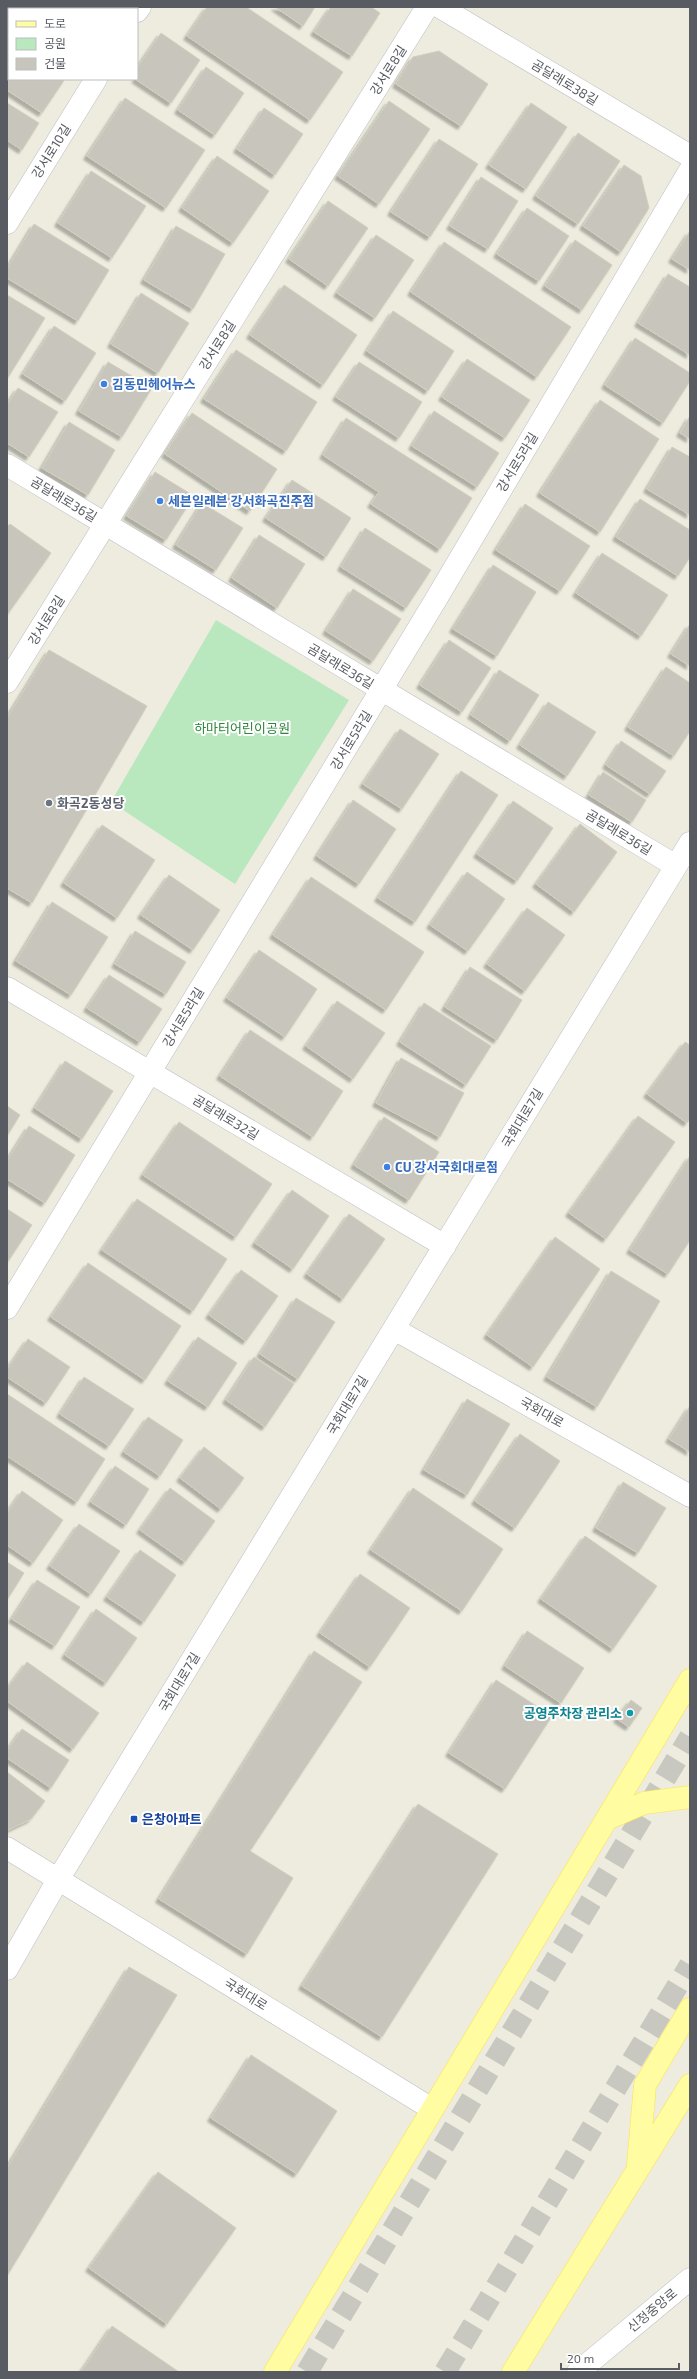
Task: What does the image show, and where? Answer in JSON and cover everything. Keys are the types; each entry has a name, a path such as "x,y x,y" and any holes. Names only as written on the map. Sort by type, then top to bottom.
{"main road":[{"path":"275,2372 690,1680"},
{"path":"607,1819 644,1803 690,1797"},
{"path":"637,2171 645,2085 690,2009"},
{"path":"513,2372 690,2085"}],"street":[{"name":"강서로8길","path":"7,682 427,7"},
{"name":"곰달래로38길","path":"440,7 690,156"},
{"name":"강서로10길","path":"7,223 95,80"},
{"name":"강서로5라길","path":"7,1308 381,690 690,170"},
{"name":"곰달래로36길","path":"7,465 676,866"},
{"name":"국회대로7길","path":"7,1969 59,1878 690,843"},
{"name":"곰달래로32길","path":"7,988 445,1246"},
{"name":"국회대로","path":"394,1329 690,1496"},
{"name":"국회대로","path":"7,1848 59,1878 432,2109"},
{"name":"신정중앙로","path":"578,2372 690,2279"}],"green space":[{"name":"하마터어린이공원","path":"216,620 349,700 235,884 111,802"}],"building":[{"path":"58,7 60,8 46,8"},
{"path":"72,7 116,7 115,8"},
{"path":"207,7 246,7 343,72 310,120 187,36"},
{"path":"275,7 315,7 303,26"},
{"path":"331,7 371,7 380,13 352,56 314,32"},
{"path":"161,33 200,60 171,103 136,80 138,80 138,67"},
{"path":"439,51 488,84 461,126 396,84 413,57"},
{"path":"8,56 8,80 64,80 42,113 7,90"},
{"path":"206,67 244,93 215,135 178,110"},
{"path":"125,98 205,150 166,208 87,156"},
{"path":"389,101 430,129 379,204 338,176"},
{"path":"7,103 39,123 22,150 7,140"},
{"path":"531,103 567,127 526,189 489,165"},
{"path":"264,108 303,134 275,175 237,149"},
{"path":"578,133 620,161 578,224 536,196"},
{"path":"439,139 478,164 430,237 391,212"},
{"path":"217,156 269,191 233,243 182,208"},
{"path":"624,165 641,176 649,208 621,252 583,226"},
{"path":"91,171 146,206 112,258 58,223"},
{"path":"481,177 518,201 488,249 450,226"},
{"path":"328,201 368,228 328,286 289,259"},
{"path":"527,208 569,236 539,281 497,254"},
{"path":"34,224 109,270 78,321 7,278 7,269"},
{"path":"176,226 225,254 193,309 144,280"},
{"path":"690,231 690,270 672,259"},
{"path":"376,235 414,260 375,318 337,293"},
{"path":"575,240 612,265 582,310 545,286"},
{"path":"444,242 571,327 537,377 411,292"},
{"path":"668,274 690,287 690,355 638,323"},
{"path":"284,285 357,335 323,385 250,335"},
{"path":"141,293 189,323 158,373 111,344"},
{"path":"7,295 45,318 7,379"},
{"path":"393,311 454,351 428,391 367,351"},
{"path":"54,326 96,353 65,401 23,374"},
{"path":"635,338 690,373 690,381 663,423 605,385"},
{"path":"236,350 317,402 286,451 204,399"},
{"path":"467,359 530,400 505,438 442,397"},
{"path":"108,362 152,388 122,437 79,411"},
{"path":"359,362 422,402 399,438 336,397"},
{"path":"18,388 58,412 29,457 7,443 7,405"},
{"path":"600,400 659,439 600,532 540,493"},
{"path":"434,411 499,453 477,487 412,446"},
{"path":"192,413 277,469 250,511 165,454"},
{"path":"690,416 690,439 680,433"},
{"path":"346,418 472,498 440,549 371,504 379,492 323,455"},
{"path":"69,422 115,450 88,495 42,468"},
{"path":"672,447 690,457 690,515 647,489"},
{"path":"155,472 194,496 166,540 127,516"},
{"path":"292,480 351,518 326,557 266,518"},
{"path":"640,499 690,530 690,557 678,576 616,537"},
{"path":"202,503 243,528 216,570 176,545"},
{"path":"525,504 590,546 560,591 496,550"},
{"path":"10,524 51,553 7,615 7,527"},
{"path":"365,528 431,570 406,608 341,567"},
{"path":"259,535 305,564 277,608 232,578"},
{"path":"602,553 668,595 641,636 576,593"},
{"path":"493,565 536,592 497,656 453,629"},
{"path":"353,589 401,619 373,661 326,631"},
{"path":"690,624 690,666 671,654"},
{"path":"449,640 491,668 462,712 420,685"},
{"name":"화곡2동성당","path":"49,650 147,706 32,903 7,888 7,718"},
{"path":"666,667 690,683 690,731 674,756 628,727"},
{"path":"499,670 539,695 510,741 471,715"},
{"path":"548,702 596,732 567,776 520,745"},
{"path":"400,729 439,754 402,809 363,784"},
{"path":"621,741 666,771 650,794 606,765"},
{"path":"461,771 498,795 415,922 378,898"},
{"path":"603,772 646,800 632,822 589,795"},
{"path":"353,800 396,829 359,884 317,856"},
{"path":"513,801 553,828 517,881 477,854"},
{"path":"580,824 617,852 574,912 536,884"},
{"path":"102,825 155,860 117,918 64,883"},
{"path":"467,872 505,899 468,951 430,925"},
{"path":"169,875 220,910 193,950 141,915"},
{"path":"311,877 424,952 386,1010 273,935"},
{"path":"52,902 108,937 71,995 16,961"},
{"path":"527,908 565,935 525,991 487,964"},
{"path":"135,931 186,962 166,994 115,964"},
{"path":"259,950 317,989 285,1037 227,998"},
{"path":"470,967 522,1000 497,1040 445,1007"},
{"path":"109,975 162,1009 140,1042 87,1008"},
{"path":"337,1001 385,1033 353,1079 306,1046"},
{"path":"424,1003 491,1046 466,1085 400,1042"},
{"path":"250,1030 343,1091 313,1137 220,1076"},
{"path":"685,1042 690,1045 690,1119 687,1123 647,1094"},
{"path":"401,1058 464,1093 440,1137 376,1103"},
{"path":"65,1061 113,1091 82,1139 35,1108"},
{"path":"7,1106 20,1115 7,1136"},
{"path":"638,1116 675,1142 606,1239 569,1213"},
{"path":"384,1117 439,1152 409,1200 354,1165"},
{"path":"179,1122 272,1184 236,1237 143,1175"},
{"path":"29,1126 75,1155 45,1203 7,1179 7,1161"},
{"path":"690,1156 690,1240 668,1274 630,1250"},
{"path":"292,1190 329,1216 293,1269 255,1243"},
{"path":"137,1199 227,1259 193,1311 102,1250"},
{"path":"7,1209 32,1225 7,1263"},
{"path":"349,1214 385,1239 343,1299 307,1274"},
{"path":"555,1237 600,1269 533,1367 487,1335"},
{"path":"88,1263 181,1326 145,1380 51,1317"},
{"path":"241,1270 278,1296 246,1341 209,1315"},
{"path":"611,1271 660,1301 597,1407 547,1377"},
{"path":"296,1298 335,1322 298,1379 260,1354"},
{"path":"198,1337 237,1363 208,1407 168,1381"},
{"path":"28,1339 70,1367 46,1403 7,1377 7,1370"},
{"path":"254,1357 294,1384 265,1427 226,1400"},
{"path":"84,1377 134,1409 109,1446 60,1414"},
{"path":"7,1394 105,1459 77,1502 7,1456"},
{"path":"467,1399 510,1424 467,1495 424,1470"},
{"path":"690,1406 690,1452 669,1439"},
{"path":"148,1417 183,1440 160,1476 124,1452"},
{"path":"520,1434 560,1461 515,1528 475,1501"},
{"path":"204,1447 244,1478 221,1509 180,1478"},
{"path":"115,1466 149,1489 126,1525 91,1502"},
{"path":"623,1482 666,1508 638,1553 596,1528"},
{"path":"170,1488 215,1521 185,1562 140,1530"},
{"path":"413,1488 503,1549 462,1611 371,1550"},
{"path":"22,1491 63,1520 33,1563 7,1545 7,1513"},
{"path":"79,1524 120,1551 91,1594 50,1566"},
{"path":"585,1536 657,1586 613,1649 541,1599"},
{"path":"140,1550 176,1575 144,1622 107,1597"},
{"path":"7,1562 24,1573 7,1600"},
{"path":"360,1574 410,1608 370,1667 320,1633"},
{"path":"37,1580 80,1607 55,1646 12,1619"},
{"path":"96,1609 137,1638 106,1683 65,1655"},
{"path":"527,1631 584,1668 561,1703 505,1666"},
{"path":"314,1651 362,1682 250,1851 293,1878 247,1954 159,1899"},
{"path":"27,1662 99,1713 73,1749 7,1701 7,1689"},
{"path":"496,1680 552,1716 505,1789 449,1753"},
{"name":"공영주차장 관리소","path":"631,1700 642,1708 629,1727 617,1719"},
{"path":"22,1729 69,1760 51,1788 7,1758 7,1751"},
{"path":"7,1772 45,1801 31,1819 8,1830"},
{"path":"418,1804 498,1854 382,2037 302,1986"},
{"path":"129,1967 177,1995 7,2276 7,2168"},
{"path":"251,2055 337,2111 297,2174 211,2118"},
{"path":"158,2172 236,2228 167,2324 89,2268"},
{"path":"112,2326 179,2372 81,2372"}],"tunnel":[{"path":"307,2372 690,1737"},
{"path":"445,2372 690,1965"}],"place":[{"name":"김동민헤어뉴스","path":"104,384"},
{"name":"세븐일레븐 강서화곡진주점","path":"160,501"},
{"name":"화곡2동성당","path":"49,803"},
{"name":"CU 강서국회대로점","path":"387,1167"},
{"name":"공영주차장 관리소","path":"630,1713"},
{"name":"은창아파트","path":"134,1819"}]}
